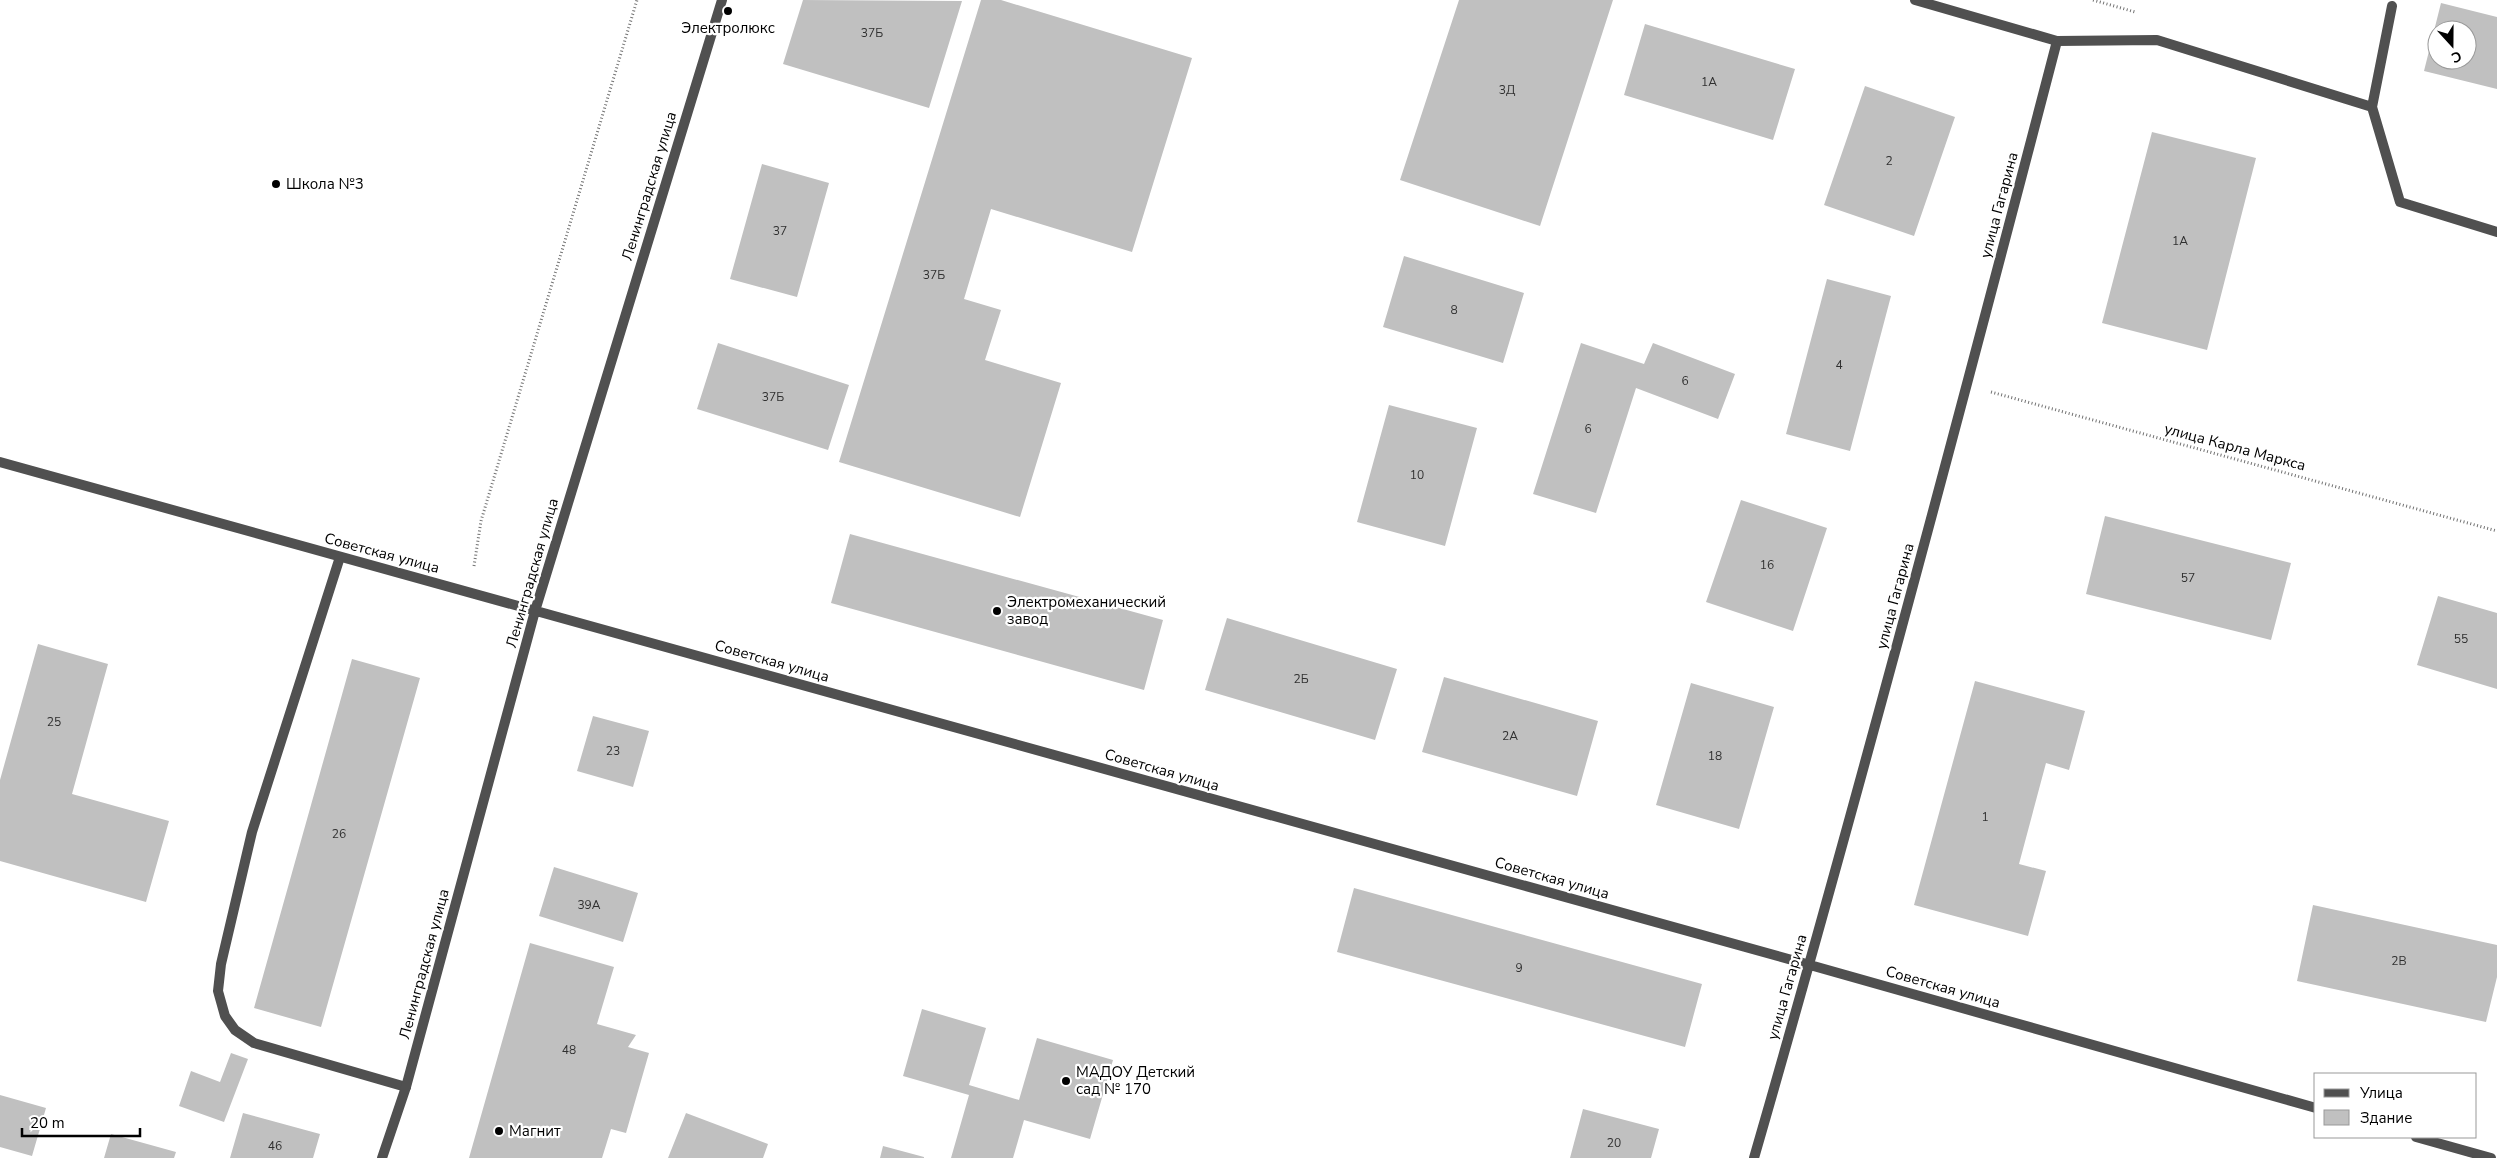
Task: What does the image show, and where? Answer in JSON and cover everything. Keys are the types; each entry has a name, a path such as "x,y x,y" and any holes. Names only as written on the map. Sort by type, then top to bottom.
{"street":[{"name":"Ленинградская улица","path":"382,1158 406,1087 535,611 722,0"},
{"path":"1915,0 2058,41 2157,40 2372,107"},
{"path":"2392,6 2372,107 2400,202 2497,232"},
{"name":"улица Гагарина","path":"1754,1158 1810,965 1968,385 2058,41"},
{"name":"Советская улица","path":"0,462 1810,965 2314,1107"},
{"path":"340,557 244,861 221,964 218,992 225,1016 235,1030 254,1043 406,1087"},
{"path":"2420,1138 2491,1158"}],"path":[{"path":"474,569 482,521 637,0"},
{"name":"улица Карла Маркса","path":"1968,385 2497,531"}],"building":[{"path":"803,0 962,1 929,108 783,64"},
{"path":"981,0 1001,0 1192,58 1132,252 991,209 964,299 1001,310 985,360 1061,383 1020,517 839,462"},
{"path":"1459,0 1613,0 1540,226 1400,180"},
{"path":"2441,3 2497,17 2497,89 2424,71 2427,59 2427,70 2477,70 2477,20 2437,20"},
{"path":"1645,24 1795,69 1773,140 1624,95"},
{"path":"1865,86 1955,117 1914,236 1824,205"},
{"path":"2152,132 2256,158 2207,350 2102,323"},
{"path":"762,164 829,183 797,297 730,279"},
{"path":"1404,256 1524,293 1503,363 1383,327"},
{"path":"1827,279 1891,296 1850,451 1786,434"},
{"path":"718,343 849,385 828,450 697,409"},
{"path":"1581,343 1644,364 1653,343 1735,374 1718,419 1636,388 1596,513 1533,494"},
{"path":"1389,405 1477,428 1445,546 1357,522"},
{"path":"1741,500 1827,528 1793,631 1706,602"},
{"path":"2105,516 2291,563 2271,640 2086,594"},
{"name":"Электромеханический завод","path":"850,534 1163,620 1144,690 831,603"},
{"path":"2438,596 2497,613 2497,689 2417,665"},
{"path":"1227,618 1397,669 1375,740 1205,690"},
{"path":"38,644 108,664 72,794 169,821 146,902 0,861 0,780"},
{"path":"352,659 420,678 321,1027 254,1008"},
{"path":"1444,677 1598,721 1577,796 1422,752"},
{"path":"1975,681 2085,711 2069,770 2046,763 2019,864 2046,871 2028,936 1914,905"},
{"path":"1691,683 1774,707 1739,829 1656,805"},
{"path":"593,716 649,731 633,787 577,771"},
{"path":"554,867 638,893 623,942 539,916"},
{"path":"1354,888 1702,984 1685,1047 1337,952"},
{"path":"2313,905 2497,945 2497,977 2486,1022 2297,981"},
{"path":"530,943 614,967 597,1024 636,1035 628,1047 649,1053 626,1133 611,1129 602,1158 469,1158"},
{"name":"МАДОУ Детский сад № 170","path":"922,1009 986,1028 969,1085 1019,1100 1037,1038 1113,1060 1090,1139 1024,1120 1013,1158 951,1158 969,1095 903,1076"},
{"path":"231,1053 248,1059 224,1122 179,1106 191,1071 220,1082"},
{"path":"0,1095 46,1108 32,1156 0,1147"},
{"path":"1583,1109 1659,1129 1651,1158 1570,1158"},
{"path":"243,1113 320,1134 313,1158 230,1158"},
{"path":"686,1113 768,1144 763,1158 668,1158"},
{"path":"111,1134 176,1152 174,1158 104,1158"},
{"path":"883,1146 924,1157 924,1158 880,1158"}],"place":[{"name":"Электролюкс","path":"728,11"},
{"name":"Школа №3","path":"276,184"},
{"name":"Электромеханический завод","path":"997,611"},
{"name":"МАДОУ Детский сад № 170","path":"1066,1081"},
{"name":"Магнит","path":"499,1131"}]}
